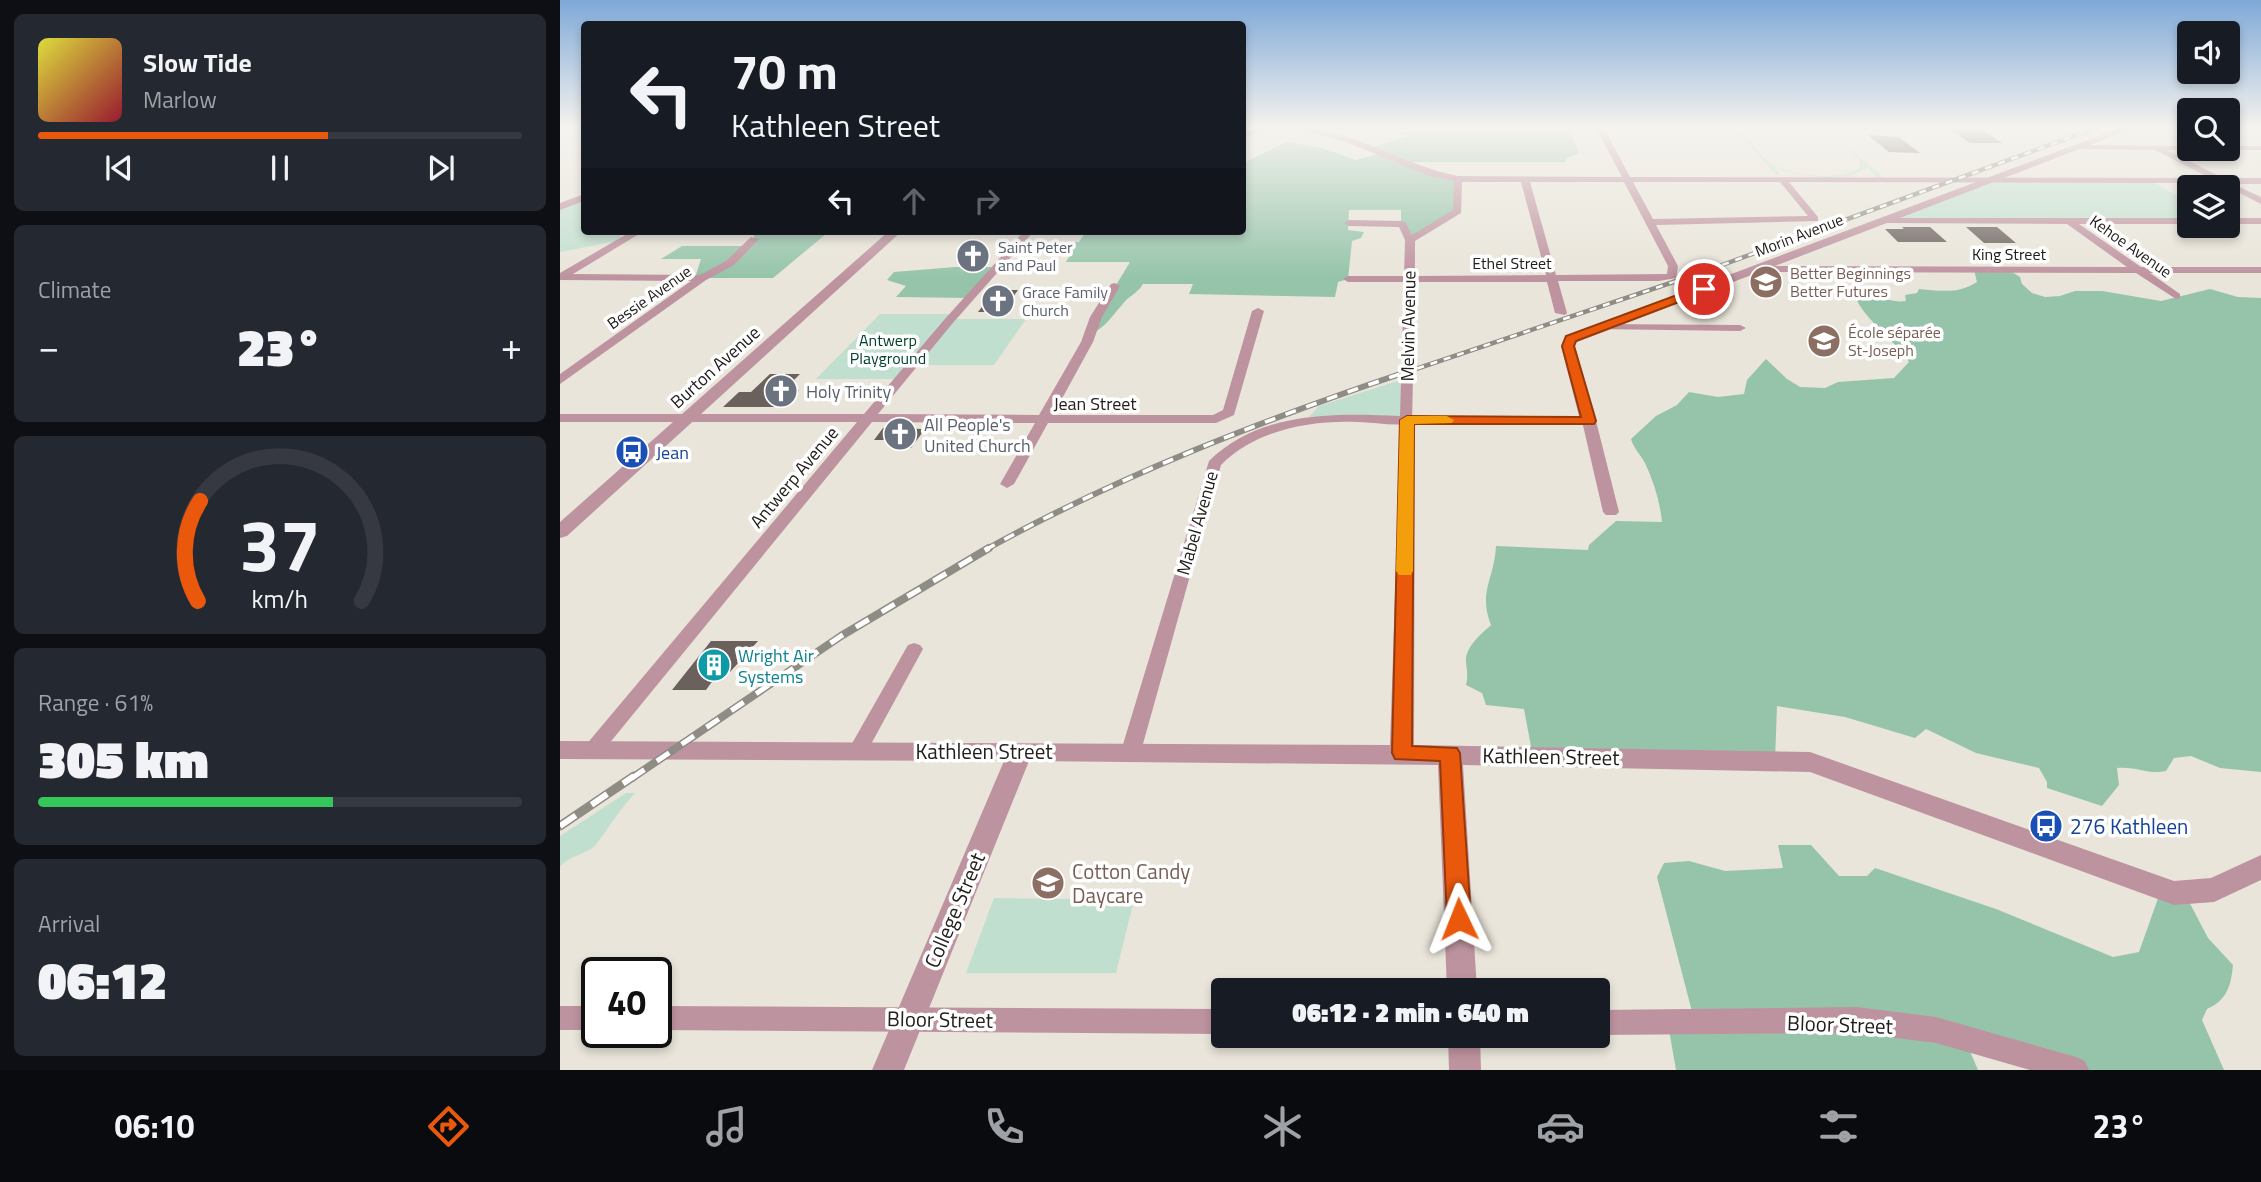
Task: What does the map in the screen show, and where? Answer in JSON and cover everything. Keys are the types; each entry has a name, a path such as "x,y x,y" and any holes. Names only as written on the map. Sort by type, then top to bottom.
{"street":[{"path":"1452,178 2177,181"},
{"name":"Morin Avenue","path":"1611,512 1568,342 1600,327 2001,178"},
{"path":"1349,223 1402,224 1410,240 1458,211 1458,179"},
{"path":"1525,179 1561,313"},
{"path":"1627,179 1650,222 1815,219 1784,181"},
{"path":"2240,181 2261,181"},
{"path":"2240,190 2261,201"},
{"path":"560,207 581,198"},
{"path":"1885,221 2177,221"},
{"name":"Kehoe Avenue","path":"2068,221 2176,296"},
{"path":"2240,221 2261,221"},
{"name":"Ethel Street","path":"1348,279 1659,278 1674,273 1650,222"},
{"path":"560,277 627,235"},
{"name":"Burton Avenue","path":"560,532 892,235"},
{"name":"Antwerp Avenue","path":"592,751 867,419 1026,235"},
{"name":"Bessie Avenue","path":"560,380 702,278 730,263 754,239"},
{"name":"Melvin Avenue","path":"1402,753 1410,240"},
{"name":"King Street","path":"1756,269 2261,270"},
{"path":"560,277 702,278"},
{"path":"1007,484 1115,286"},
{"name":"Jean Street","path":"560,418 1205,421 1224,417 1229,412 1258,311"},
{"path":"1600,327 1740,328"},
{"name":"Mabel Avenue","path":"1130,751 1214,464 1239,445 1305,420 1316,419 1589,421"},
{"path":"857,752 914,649"},
{"name":"Kathleen Street","path":"560,750 1450,753 1810,762 1830,766 2174,893 2214,890 2261,867"},
{"name":"College Street","path":"888,1070 1021,750"},
{"path":"1450,753 1461,978"},
{"path":"560,1018 581,1018"},
{"name":"Bloor Street","path":"672,1018 1211,1022"},
{"name":"Bloor Street","path":"1610,1023 1857,1020 1936,1030 2076,1070"},
{"path":"1464,1048 1465,1070"}],"green space":[{"path":"1246,178 1458,179 1459,207 1409,240 1401,224 1401,210 1349,210 1348,230 1364,232 1361,238 1352,241 1348,279 1338,282 1335,297 1189,294 1193,284 1143,284 1105,324 1091,334 1097,317 1130,262 1066,262 1071,253 1012,253 1020,243 1079,242 1083,235 1246,235"},
{"path":"1993,181 2151,181 2177,196 2177,221 1885,222"},
{"path":"581,197 581,235 620,235 622,240 560,252 560,206"},
{"path":"754,235 825,235 773,278 695,278 701,259 661,259 682,246 752,246"},
{"path":"998,267 969,298 896,297 906,286 887,280 894,272"},
{"path":"1974,270 2009,270 2020,277 2022,284 2032,293 2045,297 2075,291 2102,291 2161,301 2210,289 2238,297 2261,298 2261,772 2220,768 2191,756 2174,758 2166,771 2117,768 2119,785 2102,806 2047,788 2047,782 2039,768 1976,753 1926,729 1915,738 1845,717 1777,706 1775,761 1533,757 1524,709 1486,705 1482,693 1466,685 1468,651 1474,641 1491,625 1486,594 1496,546 1588,550 1589,545 1616,521 1662,522 1651,477 1631,439 1656,416 1677,405 1689,392 1718,397 1744,394 1747,380 1766,359 1800,387 1825,388 1838,382 1894,378 1909,362 1868,317 1856,298 1854,289 1887,299 1906,301 1905,295 1917,293 1919,289 1949,291 1970,286 1977,282"},
{"name":"Antwerp Playground","path":"880,314 954,314 951,319 1026,319 994,365 912,365 900,379 816,379"},
{"path":"1407,378 1406,419 1307,419 1319,406"},
{"path":"626,793 635,793 594,847 560,867 560,836"},
{"path":"1778,845 1811,845 1839,876 1867,876 1875,868 1996,909 2113,957 2139,952 2161,890 2185,894 2208,938 2233,965 2227,992 2207,1009 2202,1020 2224,1070 2070,1070 1966,1042 1978,1070 1676,1070 1668,1024 1695,1023 1657,877 1664,863 1689,861 1725,871 1783,868"},
{"path":"994,898 1134,900 1116,973 966,973"}],"building":[{"path":"1902,227 1930,227 1947,242 1898,242 1885,229 1904,229"},
{"path":"1966,227 1997,227 2016,243 1984,243"},
{"name":"Grace Family Church","path":"995,290 1018,290 1002,312 978,312"},
{"name":"Holy Trinity","path":"770,374 800,374 784,390 799,390 782,407 723,407 739,392 751,392"},
{"name":"All People's United Church","path":"883,428 925,429 911,448 894,448 900,440 874,440"},
{"name":"Wright Air Systems","path":"711,641 758,641 730,672 719,672 706,690 672,690"}],"railway":[{"path":"1404,373 1703,272 1960,178"},
{"path":"985,550 1140,473 1246,429 1409,371"},
{"path":"632,778 841,636 989,548"},
{"path":"560,826 634,776"}],"slow traffic":[{"path":"1405,571 1407,420 1447,420"}],"place":[{"name":"Saint Peter and Paul","path":"973,256"},
{"name":"Better Beginnings Better Futures","path":"1766,282"},
{"name":"Grace Family Church","path":"998,301"},
{"name":"École séparée St-Joseph","path":"1824,341"},
{"name":"Holy Trinity","path":"781,391"},
{"name":"All People's United Church","path":"900,434"},
{"name":"Jean","path":"632,452"},
{"name":"Wright Air Systems","path":"714,665"},
{"name":"276 Kathleen","path":"2046,826"},
{"name":"Cotton Candy Daycare","path":"1048,883"}],"route":[{"path":"1459,919 1450,753 1402,753 1407,420 1589,421 1568,346 1570,339 1704,289"}]}
